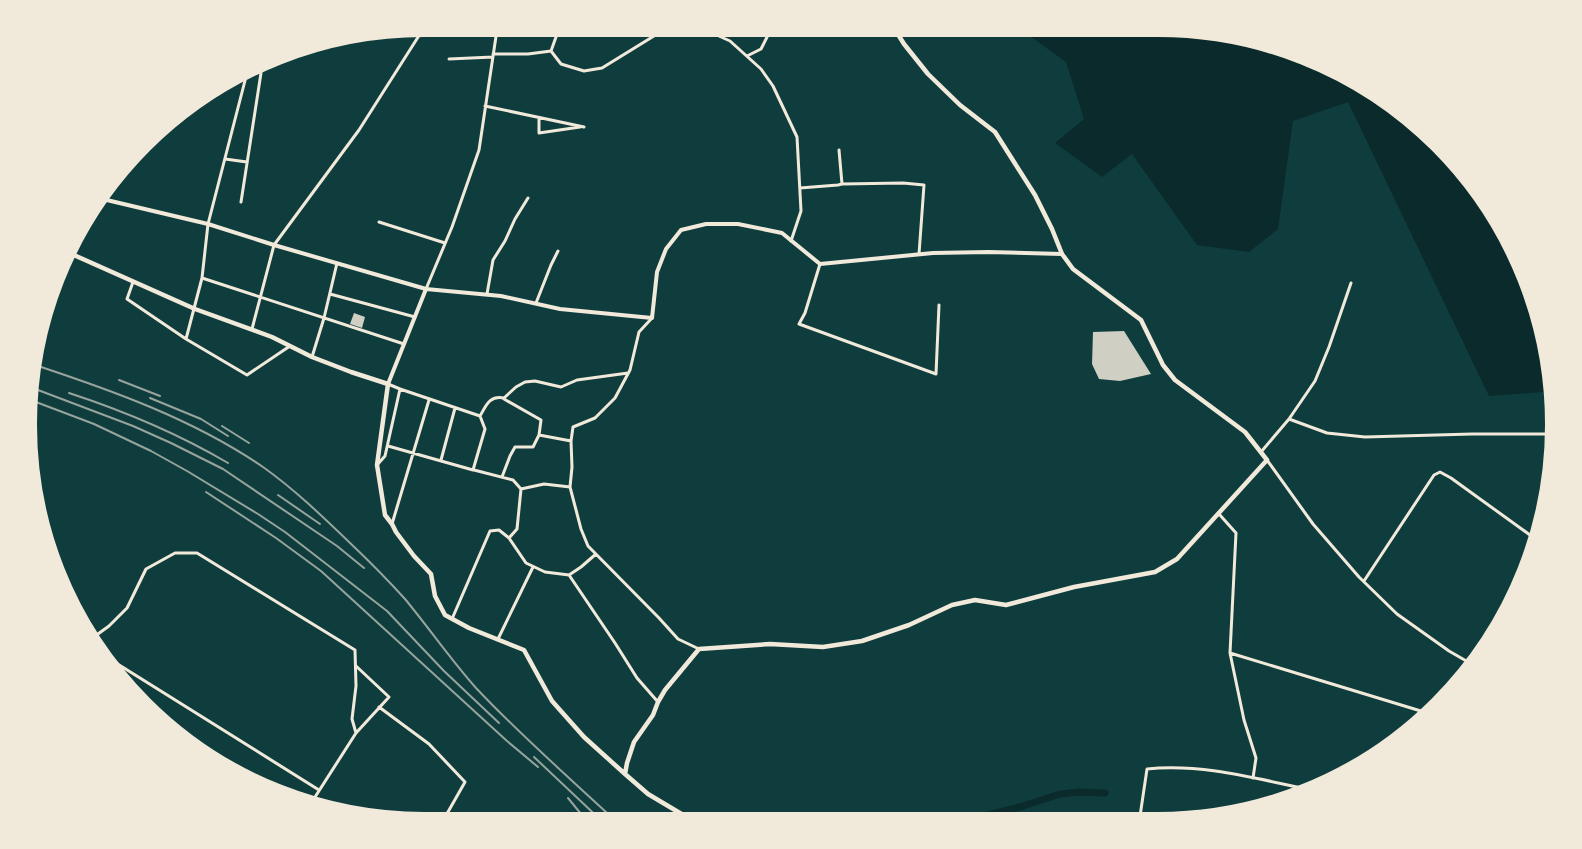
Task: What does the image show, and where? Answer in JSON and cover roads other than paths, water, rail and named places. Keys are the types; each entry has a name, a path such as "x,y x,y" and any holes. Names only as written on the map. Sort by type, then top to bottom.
{"main road":[{"path":"625,774 634,742 653,715 665,690 699,649 770,644 823,647 862,641 909,625 952,605 975,600 1006,605 1074,586 1155,572 1177,559 1267,460 1245,432 1175,380 1163,365 1141,320 1073,268 1062,254 1035,195 995,132 960,105 928,74 897,33"},
{"path":"72,254 195,309 252,329 312,357 388,384 377,465 384,515 414,556 432,574 435,596 445,615 469,628 524,650 552,701 584,736 648,794 685,816"}],"street":[{"path":"252,329 274,245 359,130 419,33"},
{"path":"480,416 388,384 445,243 479,150 496,33"},
{"path":"551,51 557,33"},
{"path":"551,51 561,64 584,71 602,69 659,33"},
{"path":"712,33 730,41 761,69 773,86 797,137 801,211 791,241"},
{"path":"747,56 761,49 769,33"},
{"path":"449,59 551,51"},
{"path":"241,202 261,73"},
{"path":"186,339 202,278 208,224 246,76"},
{"path":"485,106 538,117 584,127 539,133 538,117"},
{"path":"839,150 842,184"},
{"path":"225,159 247,162"},
{"path":"800,188 842,184 924,185 919,254"},
{"path":"487,294 493,260 506,241 515,219 528,198"},
{"path":"104,199 208,224 426,289 487,294 560,309 652,318"},
{"path":"379,222 445,243"},
{"path":"699,649 678,639 588,546 581,530 570,487 573,427 595,418 615,398 628,373 639,332 652,318 657,272 666,249 681,230 706,224 738,224 782,233 820,264 919,254 988,252 1062,254"},
{"path":"536,303 558,251"},
{"path":"312,357 337,263"},
{"path":"820,264 805,313 799,324 936,374 939,305"},
{"path":"202,278 404,344"},
{"path":"133,282 127,299 186,339 247,375 290,346"},
{"path":"1261,452 1289,419 1315,381 1351,283"},
{"path":"330,294 415,317"},
{"path":"504,399 525,382 535,381 561,387 577,380 628,373"},
{"path":"377,465 385,456 400,389"},
{"path":"480,416 489,400 498,397 541,420 539,435 533,447 515,447 502,477"},
{"path":"392,524 429,400"},
{"path":"441,460 454,408"},
{"path":"473,470 485,429 480,416"},
{"path":"1289,419 1327,433 1365,437 1549,434"},
{"path":"539,435 571,441"},
{"path":"387,445 513,480 521,489 517,530 509,538"},
{"path":"1267,460 1313,524 1364,582 1397,614 1469,662"},
{"path":"1364,582 1434,475 1440,472 1532,537"},
{"path":"521,489 544,484 570,487"},
{"path":"1219,514 1236,533 1230,653 1244,720 1256,758 1253,778"},
{"path":"452,619 490,531 499,530 509,538 526,563 545,572 569,575 596,554"},
{"path":"95,636 109,626 126,608 146,569 175,553 196,553 355,650 356,686 352,719 356,733"},
{"path":"498,639 533,567"},
{"path":"569,575 637,678 658,702"},
{"path":"1230,653 1423,712"},
{"path":"112,661 319,790"},
{"path":"313,800 356,733 388,697 355,665"},
{"path":"379,707 429,744 465,782 446,816"},
{"path":"1140,816 1147,769 1169,767 1225,773 1302,788"}],"water":[{"path":"1026,33 1158,33 1209,36 1259,46 1307,63 1331,73 1375,99 1416,130 1452,166 1497,229 1519,275 1536,323 1547,392 1489,396 1348,102 1293,121 1278,229 1249,252 1197,245 1132,154 1102,177 1055,143 1084,119 1066,62"}],"waterway":[{"path":"984,816 1060,794 1105,793"}],"railway":[{"path":"37,366 121,395 180,420 236,450 274,475 317,512 377,570 405,599 493,706 610,816"},
{"path":"119,380 160,396"},
{"path":"35,389 133,426 223,469 337,546 364,568"},
{"path":"69,393 150,424 228,463"},
{"path":"150,398 201,419 228,436"},
{"path":"34,401 94,424 151,451 285,532 387,611 444,671 499,723"},
{"path":"222,426 249,443"},
{"path":"206,492 321,571 538,767"},
{"path":"278,495 320,524"},
{"path":"534,757 596,816"},
{"path":"568,798 583,816"}]}
